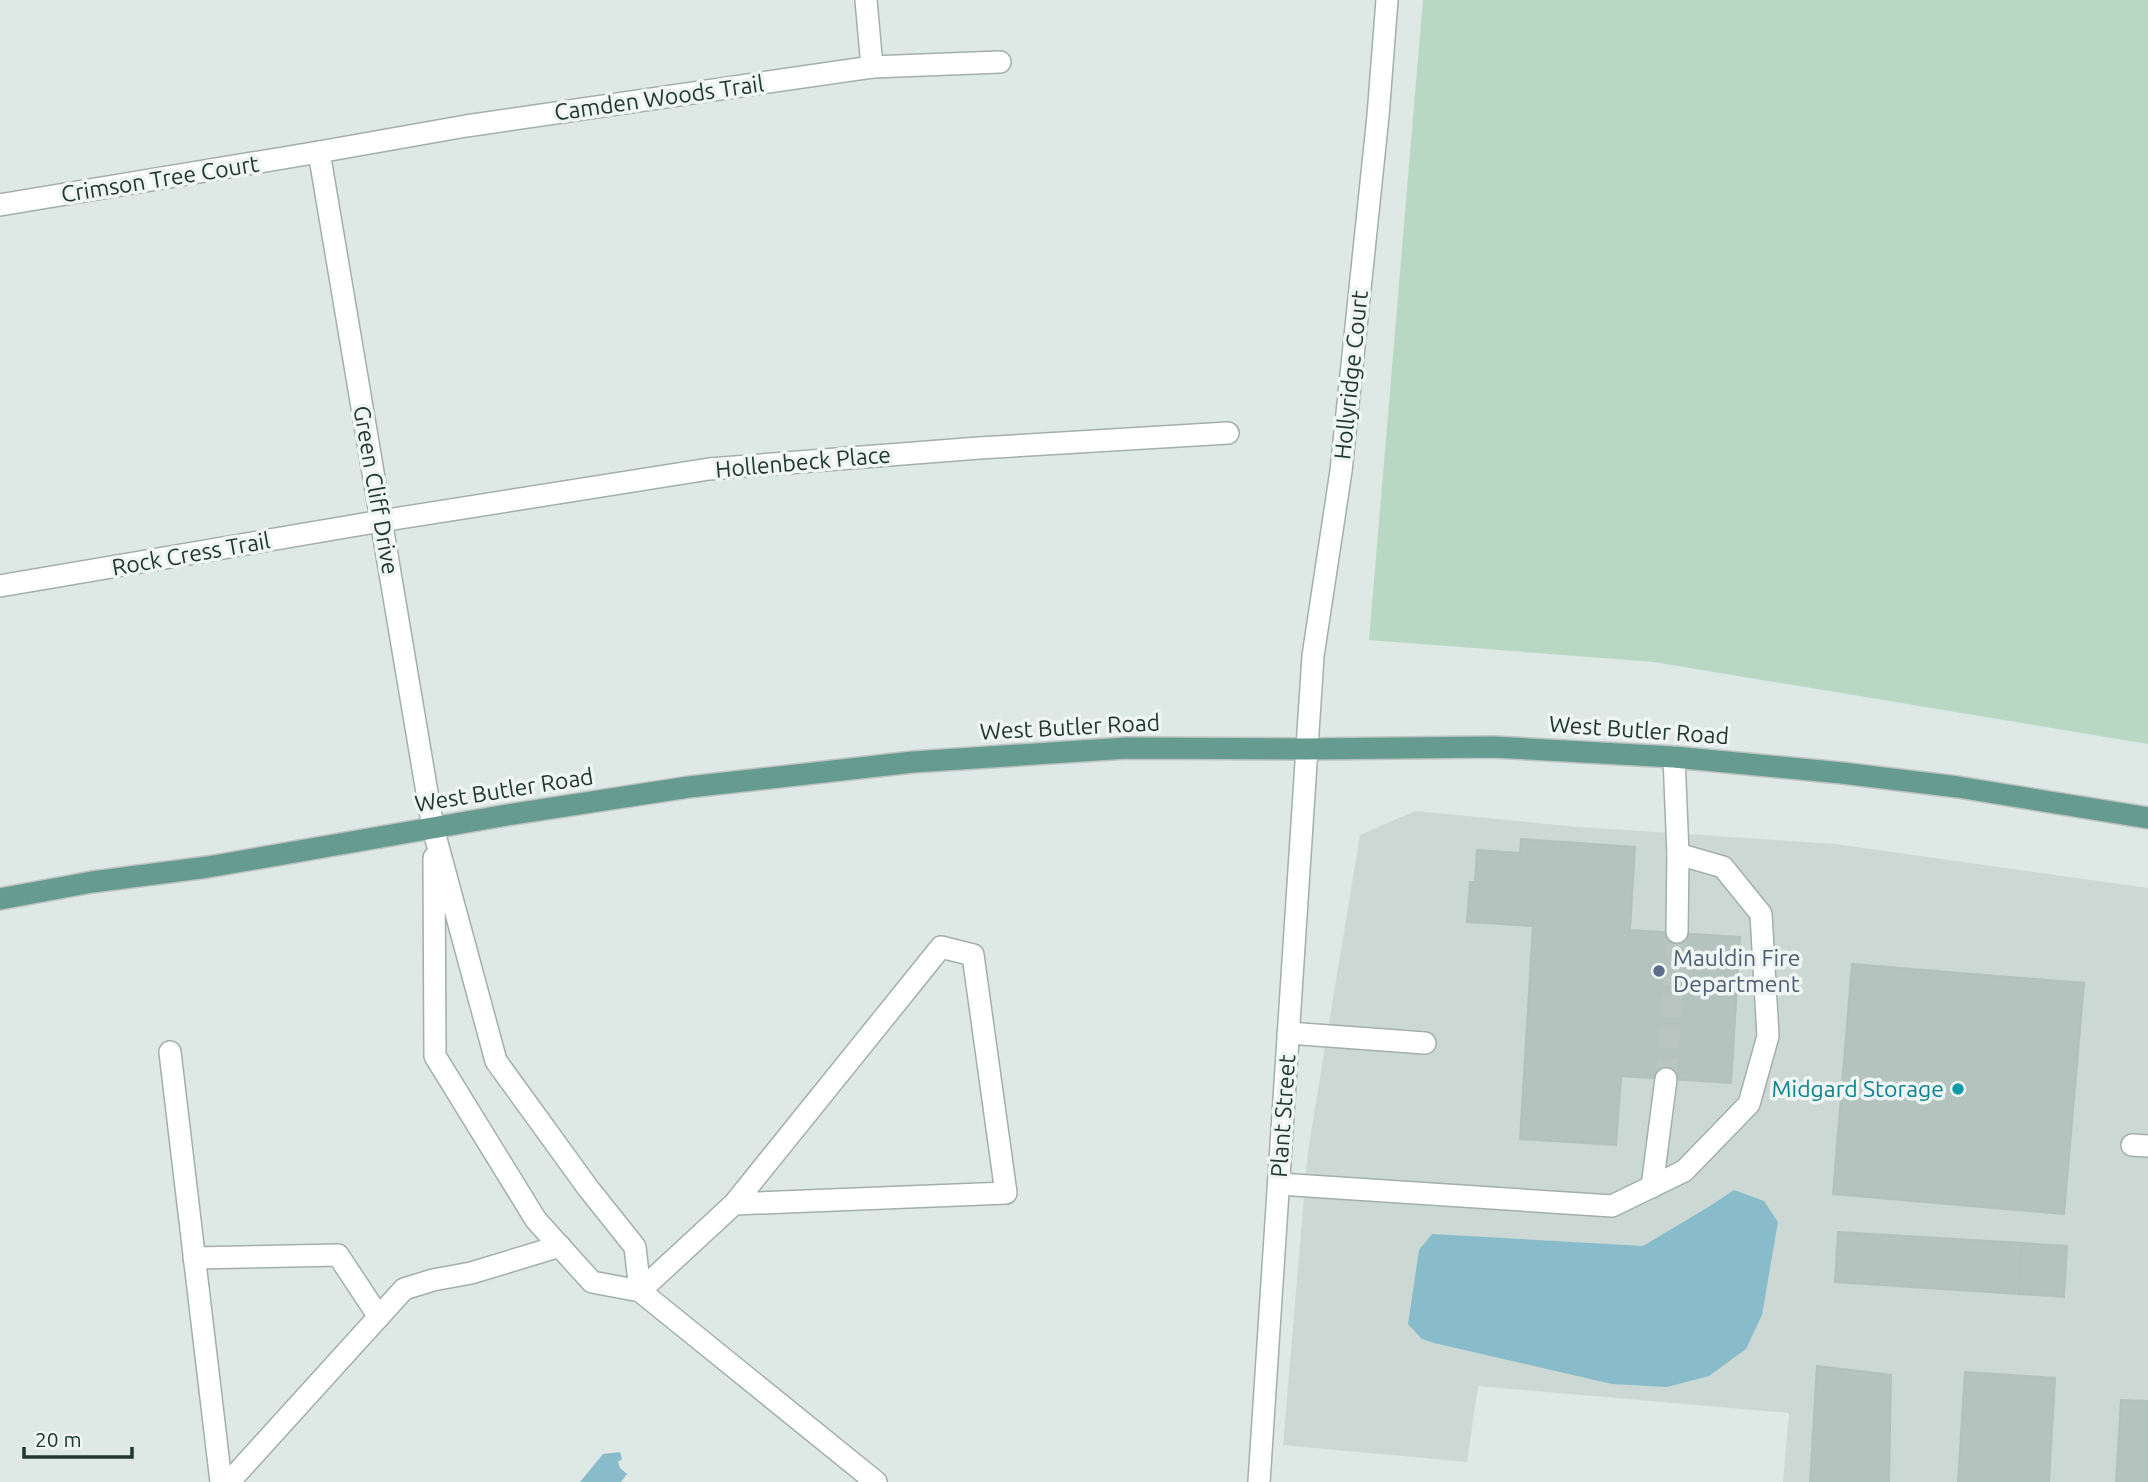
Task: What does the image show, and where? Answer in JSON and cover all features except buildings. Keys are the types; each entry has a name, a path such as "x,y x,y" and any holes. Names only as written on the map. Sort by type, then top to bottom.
{"main road":[{"name":"West Butler Road","path":"0,899 690,787 913,762 1127,748 1493,747 1674,757 1958,787 2148,818"}],"street":[{"path":"866,0 872,66"},
{"name":"Hollyridge Court","path":"1306,749 1313,656 1341,471 1378,116 1387,0"},
{"name":"Camden Woods Trail","path":"319,152 466,126 872,66 1000,62"},
{"name":"Crimson Tree Court","path":"0,205 319,152"},
{"name":"Green Cliff Drive","path":"319,152 433,828"},
{"name":"Hollenbeck Place","path":"382,521 709,469 979,448 1228,433"},
{"name":"Rock Cress Trail","path":"0,586 382,521"},
{"name":"Plant Street","path":"1259,1482 1306,749"},
{"path":"1674,757 1678,854 1677,932"},
{"path":"433,828 435,1056 536,1220 592,1282 640,1291 876,1482"},
{"path":"433,828 496,1061 588,1188 635,1247 640,1291"},
{"path":"1279,1184 1612,1206 1684,1171 1749,1104 1768,1036 1761,914 1723,867 1678,854"},
{"path":"640,1291 734,1204 942,947 973,955 1006,1193 734,1204"},
{"path":"1288,1033 1425,1043"},
{"path":"170,1052 221,1482"},
{"path":"1652,1187 1666,1079"},
{"path":"229,1482 404,1289 471,1273 560,1246"},
{"path":"194,1258 338,1255 379,1317"}],"shaded area":[{"path":"1415,811 1579,827 1835,844 2148,888 2148,1482 1783,1482 1789,1413 1478,1386 1467,1462 1283,1445 1308,1151 1360,835"}],"green space":[{"path":"1423,0 2148,0 2148,744 1654,662 1369,640"}],"water":[{"path":"1734,1190 1764,1201 1778,1222 1762,1315 1746,1349 1709,1376 1667,1387 1612,1384 1434,1343 1422,1339 1408,1324 1419,1250 1432,1234 1643,1246"},
{"path":"620,1452 622,1459 618,1462 627,1474 621,1482 580,1482 603,1454"}],"tunnel":[{"path":"1666,1079 1677,932"}],"place":[{"name":"Mauldin Fire Department","path":"1659,971"},
{"name":"Midgard Storage","path":"1958,1089"}]}
